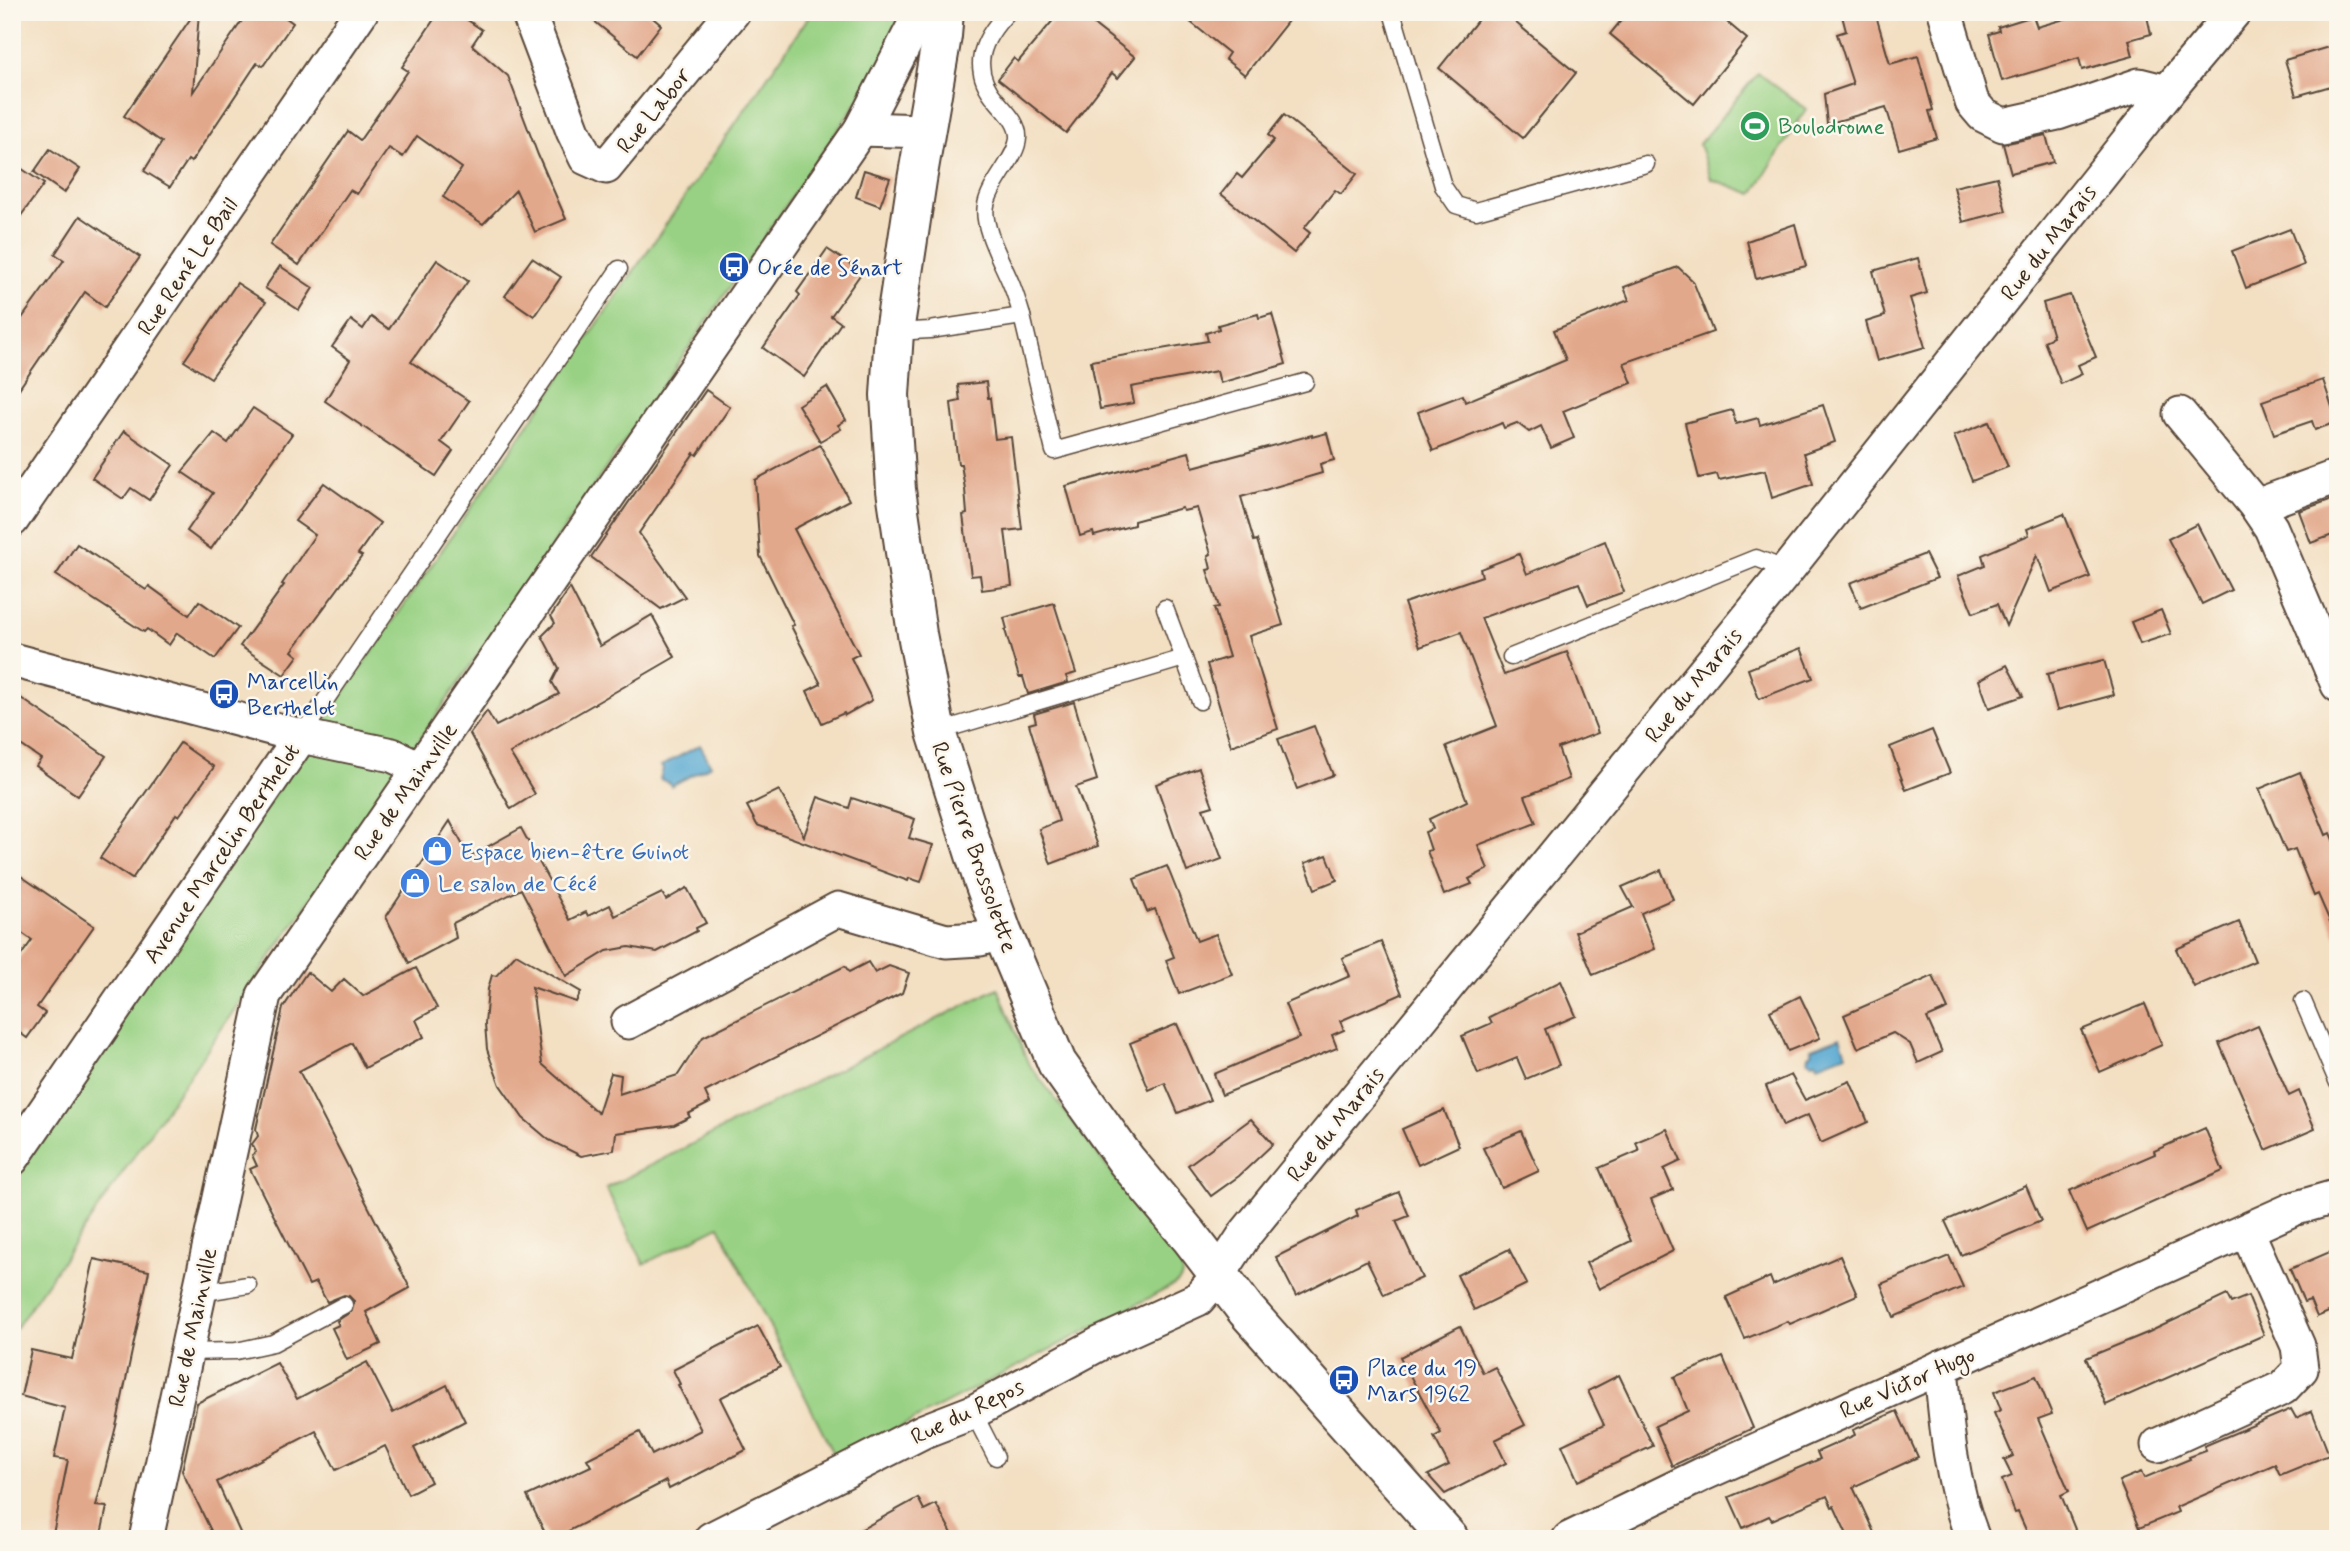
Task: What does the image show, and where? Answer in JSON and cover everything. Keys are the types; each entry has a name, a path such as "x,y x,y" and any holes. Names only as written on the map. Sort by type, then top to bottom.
{"street":[{"name":"Rue René Le Bail","path":"12,520 361,12"},
{"name":"Rue Labor","path":"528,12 573,131 586,158 607,167 733,12"},
{"name":"Rue de Mainville","path":"146,1539 264,995 861,129 922,12"},
{"name":"Rue Pierre Brossolette","path":"944,12 894,332 890,395 896,490 917,634 936,732 1002,932 1057,1063 1126,1160 1191,1237 1217,1276 1245,1310 1449,1539"},
{"path":"1945,12 1972,102 1983,116 2003,125 2057,113 2139,85 2167,92"},
{"name":"Rue du Marais","path":"1217,1276 1246,1233 1787,570 2167,92 2234,12"},
{"path":"861,129 925,131"},
{"path":"2180,414 2272,528 2338,685"},
{"path":"2256,506 2338,475"},
{"path":"12,660 301,736 392,755 420,768"},
{"name":"Avenue Marcelin Berthelot","path":"12,1159 301,736"},
{"path":"628,1022 838,909 946,941 981,939 1002,932"},
{"name":"Rue Victor Hugo","path":"1570,1539 1701,1475 2293,1209 2338,1196"},
{"path":"2158,1445 2283,1388 2301,1369 2298,1346 2247,1231"},
{"name":"Rue du Repos","path":"711,1539 924,1431 973,1412 1099,1344 1198,1299 1217,1276"},
{"path":"1941,1367 1948,1445 1961,1509 1973,1539"}],"lane":[{"path":"1007,12 984,45 979,62 984,83 994,99 1012,118 1018,137 1010,158 993,184 985,207 988,228 1022,316 1054,451 1306,382"},
{"path":"1392,12 1443,186 1455,205 1476,211 1646,164"},
{"name":"Avenue Marcelin Berthelot","path":"301,736 619,269"},
{"path":"894,332 930,330 1022,316"},
{"path":"1511,657 1756,558 1787,570"},
{"path":"1166,608 1200,701"},
{"path":"936,732 1184,658"},
{"path":"2303,1001 2338,1083"},
{"path":"199,1293 248,1285"},
{"path":"186,1352 236,1351 273,1343 344,1305"},
{"path":"973,1412 996,1457"}],"green space":[{"path":"812,12 912,12 905,32 12,1334 12,1175"},
{"name":"Boulodrome","path":"1758,73 1806,109 1753,194 1711,179 1699,144"},
{"path":"998,988 1028,1063 1181,1264 1182,1277 1174,1285 837,1460 719,1226 644,1264 606,1188"}],"water":[{"path":"700,745 711,765 671,786 660,779 663,769 661,766"},
{"path":"1840,1037 1846,1054 1818,1065 1816,1061 1808,1060 1813,1052 1811,1048"}],"building":[{"path":"195,12 199,12 193,92 248,12 278,12 293,23 263,66 257,63 191,162 188,160 170,187 144,171 162,142 124,116"},
{"path":"439,12 456,12 482,30 472,45 508,76 566,219 535,232 516,190 483,224 443,197 462,168 417,136 403,157 389,148 357,194 350,190 299,265 270,245 348,131 360,140 408,71 402,67"},
{"path":"583,12 646,12 661,25 637,56"},
{"path":"1060,12 1078,12 1135,57 1118,78 1112,73 1066,133 998,79 1014,58 1018,62"},
{"path":"1178,12 1295,12 1245,75 1225,59 1229,53"},
{"path":"1484,12 1503,12 1576,73 1523,138 1439,68"},
{"path":"1628,12 1715,12 1747,39 1694,104 1610,34"},
{"path":"1841,12 1875,12 1890,64 1918,56 1933,110 1929,111 1937,138 1899,149 1886,107 1827,124 1824,94 1853,84 1837,34 1846,31"},
{"path":"2089,12 2146,12 2151,34 2129,40 2133,56 2082,70 2079,58 2002,81 1989,34 1999,31 1998,27 2033,16 2037,27"},
{"path":"2332,46 2338,67 2338,84 2296,96 2285,60"},
{"path":"1284,115 1357,174 1341,194 1335,190 1304,228 1310,233 1294,253 1221,194 1237,174 1242,178 1274,140 1268,135"},
{"path":"2046,135 2053,162 2011,173 2003,144"},
{"path":"50,149 80,169 64,193 34,172"},
{"path":"12,162 44,184 12,228"},
{"path":"864,170 890,178 880,206 856,197"},
{"path":"1997,177 2006,211 1963,222 1954,187"},
{"path":"80,216 140,257 105,307 85,292 12,399 12,332 64,260 55,254"},
{"path":"1795,224 1806,266 1756,279 1747,241"},
{"path":"2290,229 2304,265 2246,288 2232,251"},
{"path":"827,249 862,272 831,316 841,323 804,377 763,348 800,295 797,292"},
{"path":"532,258 561,277 534,316 505,296"},
{"path":"1918,258 1927,293 1910,298 1925,347 1877,361 1866,322 1885,316 1873,271"},
{"path":"437,260 468,281 411,362 469,401 441,442 453,451 436,476 325,401 350,360 332,347 351,320 363,329 371,317 389,329"},
{"path":"280,266 313,288 299,310 265,288"},
{"path":"1678,267 1693,281 1713,332 1624,363 1632,383 1563,411 1574,438 1551,448 1541,426 1529,432 1517,423 1504,428 1502,423 1433,451 1418,412 1463,395 1465,402 1566,360 1554,330 1629,300 1624,287"},
{"path":"237,283 266,302 211,378 184,361"},
{"path":"2070,295 2096,357 2078,365 2082,374 2061,384 2044,341 2053,337 2043,303"},
{"path":"1258,314 1259,318 1272,314 1286,364 1220,383 1217,371 1131,387 1134,403 1100,409 1091,361 1208,341 1206,333 1219,329 1218,325"},
{"path":"2323,380 2337,422 2315,430 2312,421 2274,434 2262,401"},
{"path":"986,382 995,439 1011,437 1022,529 1005,531 1012,586 982,590 980,575 971,576 963,515 967,514 965,489 961,464 958,464 951,403 960,401 958,385"},
{"path":"827,387 846,420 838,425 841,429 820,441 798,405"},
{"path":"706,390 730,407 697,455 694,453 639,533 685,597 661,609 591,557"},
{"path":"1823,405 1835,442 1804,453 1813,484 1772,498 1765,470 1719,480 1717,474 1699,478 1685,423 1732,410 1736,424 1758,418 1760,425"},
{"path":"253,408 292,434 211,549 187,531 213,493 182,472 214,433 228,443"},
{"path":"1989,422 2008,467 1972,481 1954,436"},
{"path":"124,431 173,465 149,500 131,488 123,499 92,478"},
{"path":"1327,433 1334,460 1320,464 1322,473 1241,497 1283,625 1249,636 1278,729 1231,746 1207,664 1229,657 1214,608 1219,607 1207,570 1211,569 1208,556 1211,554 1197,508 1183,511 1182,508 1134,521 1134,525 1094,536 1093,532 1080,536 1066,486 1189,452 1193,467"},
{"path":"820,445 849,500 794,529 859,654 851,658 872,700 845,715 844,713 822,723 807,691 821,684 791,626 794,625 760,556 755,480"},
{"path":"324,483 380,523 358,554 362,556 292,651 298,656 284,675 240,646 284,585 282,584 315,535 295,521"},
{"path":"2338,497 2338,533 2311,543 2299,511"},
{"path":"2064,514 2090,577 2051,592 2037,555 2006,626 1997,604 1973,613 1958,576 1985,565 1982,555 2029,535 2027,529"},
{"path":"2197,524 2231,590 2202,604 2168,539"},
{"path":"1605,541 1624,592 1588,605 1579,583 1481,618 1504,675 1567,652 1598,733 1558,748 1569,779 1525,796 1536,823 1478,845 1488,869 1469,879 1472,884 1444,895 1427,851 1431,850 1425,832 1433,829 1429,819 1467,801 1446,746 1497,726 1461,632 1420,647 1404,603 1482,576 1480,569 1519,554 1527,574"},
{"path":"77,544 146,590 149,586 189,615 199,601 238,628 215,659 177,633 169,645 147,629 144,632 56,575"},
{"path":"1925,554 1937,578 1861,608 1850,583"},
{"path":"570,588 600,646 652,615 675,657 510,753 535,794 511,809 470,734 487,711 496,726 559,694 552,682 559,668 542,636 555,623 551,616"},
{"path":"1054,603 1076,673 1066,676 1068,682 1028,694 1023,677 1019,677 1004,618"},
{"path":"2161,610 2171,634 2140,644 2131,622"},
{"path":"1801,648 1813,678 1759,699 1748,669"},
{"path":"2104,660 2114,695 2057,710 2047,674"},
{"path":"2007,665 2023,696 1989,708 1979,680"},
{"path":"12,692 106,756 78,796 36,766 41,759 12,739"},
{"path":"1074,702 1097,780 1076,787 1098,846 1051,864 1039,829 1059,821 1029,724 1036,722 1034,714"},
{"path":"1314,726 1333,775 1297,789 1278,739"},
{"path":"1932,730 1950,773 1906,790 1890,747"},
{"path":"180,743 214,767 179,816 176,814 132,879 100,858"},
{"path":"1199,768 1213,806 1203,809 1222,859 1187,872 1156,784"},
{"path":"2300,772 2326,835 2330,833 2338,851 2338,940 2318,894 2314,896 2295,849 2286,852 2259,789"},
{"path":"779,790 804,836 818,797 849,808 852,798 915,819 909,838 933,845 921,882 909,878 908,881 757,825 747,806"},
{"path":"450,821 469,857 521,828 570,920 586,912 588,916 610,905 615,916 662,893 666,900 687,888 706,923 696,928 697,931 657,952 629,947 607,951 566,976 521,889 453,923 456,938 409,963 386,917"},
{"path":"1327,855 1337,880 1315,889 1305,863"},
{"path":"1167,866 1197,941 1216,934 1232,974 1179,994 1166,960 1174,957 1155,909 1147,912 1134,879"},
{"path":"12,870 94,926 37,1007 45,1013 27,1038 20,1033 12,1043 12,968 32,940 12,926"},
{"path":"1661,870 1673,899 1641,913 1655,949 1593,975 1575,932 1633,907 1622,887"},
{"path":"2239,922 2255,961 2194,987 2176,949"},
{"path":"1381,942 1402,994 1340,1021 1344,1030 1332,1035 1337,1048 1222,1095 1214,1074 1299,1038 1285,1004 1350,976 1342,958"},
{"path":"516,954 581,992 576,1002 532,987 542,1064 598,1113 611,1073 621,1075 619,1094 678,1075 703,1037 845,966 849,972 868,962 875,973 889,966 909,973 902,993 705,1092 710,1103 688,1114 690,1117 674,1125 616,1133 614,1150 581,1156 549,1140 523,1118 500,1085 487,1049 485,1024 492,975 496,976"},
{"path":"416,968 437,1008 416,1020 424,1037 365,1068 352,1043 299,1071 410,1288 366,1312 381,1344 347,1360 332,1328 339,1325 337,1321 352,1311 354,1301 344,1295 327,1302 316,1282 309,1285 250,1169 257,1166 252,1155 256,1152 252,1144 258,1136 256,1129 283,1008 307,972 331,992 344,979 363,996"},
{"path":"1933,976 1948,1009 1927,1018 1942,1052 1918,1063 1910,1044 1893,1033 1858,1048 1844,1015"},
{"path":"1561,981 1576,1016 1545,1029 1559,1065 1526,1079 1517,1058 1478,1074 1462,1036 1492,1023 1489,1017"},
{"path":"1800,996 1820,1038 1788,1051 1770,1011"},
{"path":"2145,1004 2162,1045 2100,1072 2081,1030"},
{"path":"1177,1024 1210,1100 1178,1113 1165,1083 1149,1090 1130,1043"},
{"path":"2258,1026 2289,1096 2299,1091 2315,1129 2266,1150 2219,1043"},
{"path":"1791,1075 1805,1100 1850,1081 1868,1122 1821,1143 1808,1115 1783,1126 1766,1086"},
{"path":"1444,1110 1459,1146 1418,1165 1402,1129"},
{"path":"1251,1119 1273,1144 1239,1176 1211,1196 1188,1165"},
{"path":"2205,1128 2223,1171 2087,1232 2069,1191 2155,1154 2154,1151"},
{"path":"1667,1129 1681,1161 1664,1169 1673,1190 1651,1199 1673,1251 1599,1289 1586,1263 1631,1241 1599,1168 1639,1151 1636,1142"},
{"path":"1521,1131 1539,1171 1502,1188 1483,1148"},
{"path":"2026,1186 2041,1221 1961,1255 1945,1221"},
{"path":"1399,1192 1409,1216 1396,1221 1422,1278 1384,1295 1367,1260 1296,1296 1276,1257 1358,1216 1356,1210"},
{"path":"1509,1249 1527,1284 1474,1310 1457,1275"},
{"path":"2332,1251 2338,1266 2338,1308 2317,1317 2310,1300 2304,1302 2290,1269"},
{"path":"1840,1256 1857,1295 1790,1324 1788,1321 1745,1339 1726,1297 1770,1277 1773,1285"},
{"path":"1949,1256 1963,1287 1894,1317 1881,1284"},
{"path":"94,1259 149,1271 96,1506 107,1507 100,1539 52,1539 68,1460 54,1458 65,1408 21,1396 31,1350 72,1359"},
{"path":"2227,1295 2231,1303 2248,1296 2264,1335 2106,1405 2086,1358"},
{"path":"758,1326 780,1367 720,1398 746,1450 669,1489 666,1481 553,1539 548,1539 527,1496 591,1466 587,1459 640,1432 652,1455 701,1430 673,1370"},
{"path":"1460,1326 1483,1373 1495,1367 1525,1425 1495,1440 1506,1463 1445,1494 1428,1475 1449,1465 1434,1437 1441,1433 1400,1357"},
{"path":"1723,1357 1753,1428 1672,1466 1655,1426 1688,1411 1674,1377"},
{"path":"367,1362 393,1413 447,1385 465,1421 414,1448 431,1482 408,1494 385,1446 336,1470 316,1431 217,1482 243,1539 215,1539 182,1471 197,1403 277,1363 297,1399"},
{"path":"1619,1375 1653,1446 1578,1481 1562,1445 1604,1425 1588,1391"},
{"path":"2036,1376 2052,1414 2038,1419 2069,1491 2061,1495 2079,1539 2030,1539 2018,1512 2015,1513 2002,1480 2012,1476 2004,1460 2013,1456 1994,1413 2001,1410 1994,1392"},
{"path":"2291,1409 2296,1418 2312,1411 2329,1455 2280,1475 2275,1464 2176,1507 2178,1512 2139,1528 2119,1481 2141,1472 2144,1478 2190,1459 2189,1457 2206,1451 2204,1446"},
{"path":"1897,1411 1918,1457 1853,1487 1877,1539 1849,1539 1827,1496 1772,1520 1769,1516 1743,1528 1729,1497 1820,1459 1817,1452 1855,1435 1853,1430"},
{"path":"918,1498 924,1510 936,1504 955,1539 844,1539"}],"place":[{"name":"Boulodrome","path":"1755,126"},
{"name":"Orée de Sénart","path":"734,267"},
{"name":"Marcellin Berthelot","path":"224,694"},
{"name":"Espace bien-être Guinot","path":"437,851"},
{"name":"Le salon de Cécé","path":"415,883"},
{"name":"Place du 19 Mars 1962","path":"1344,1380"}]}
